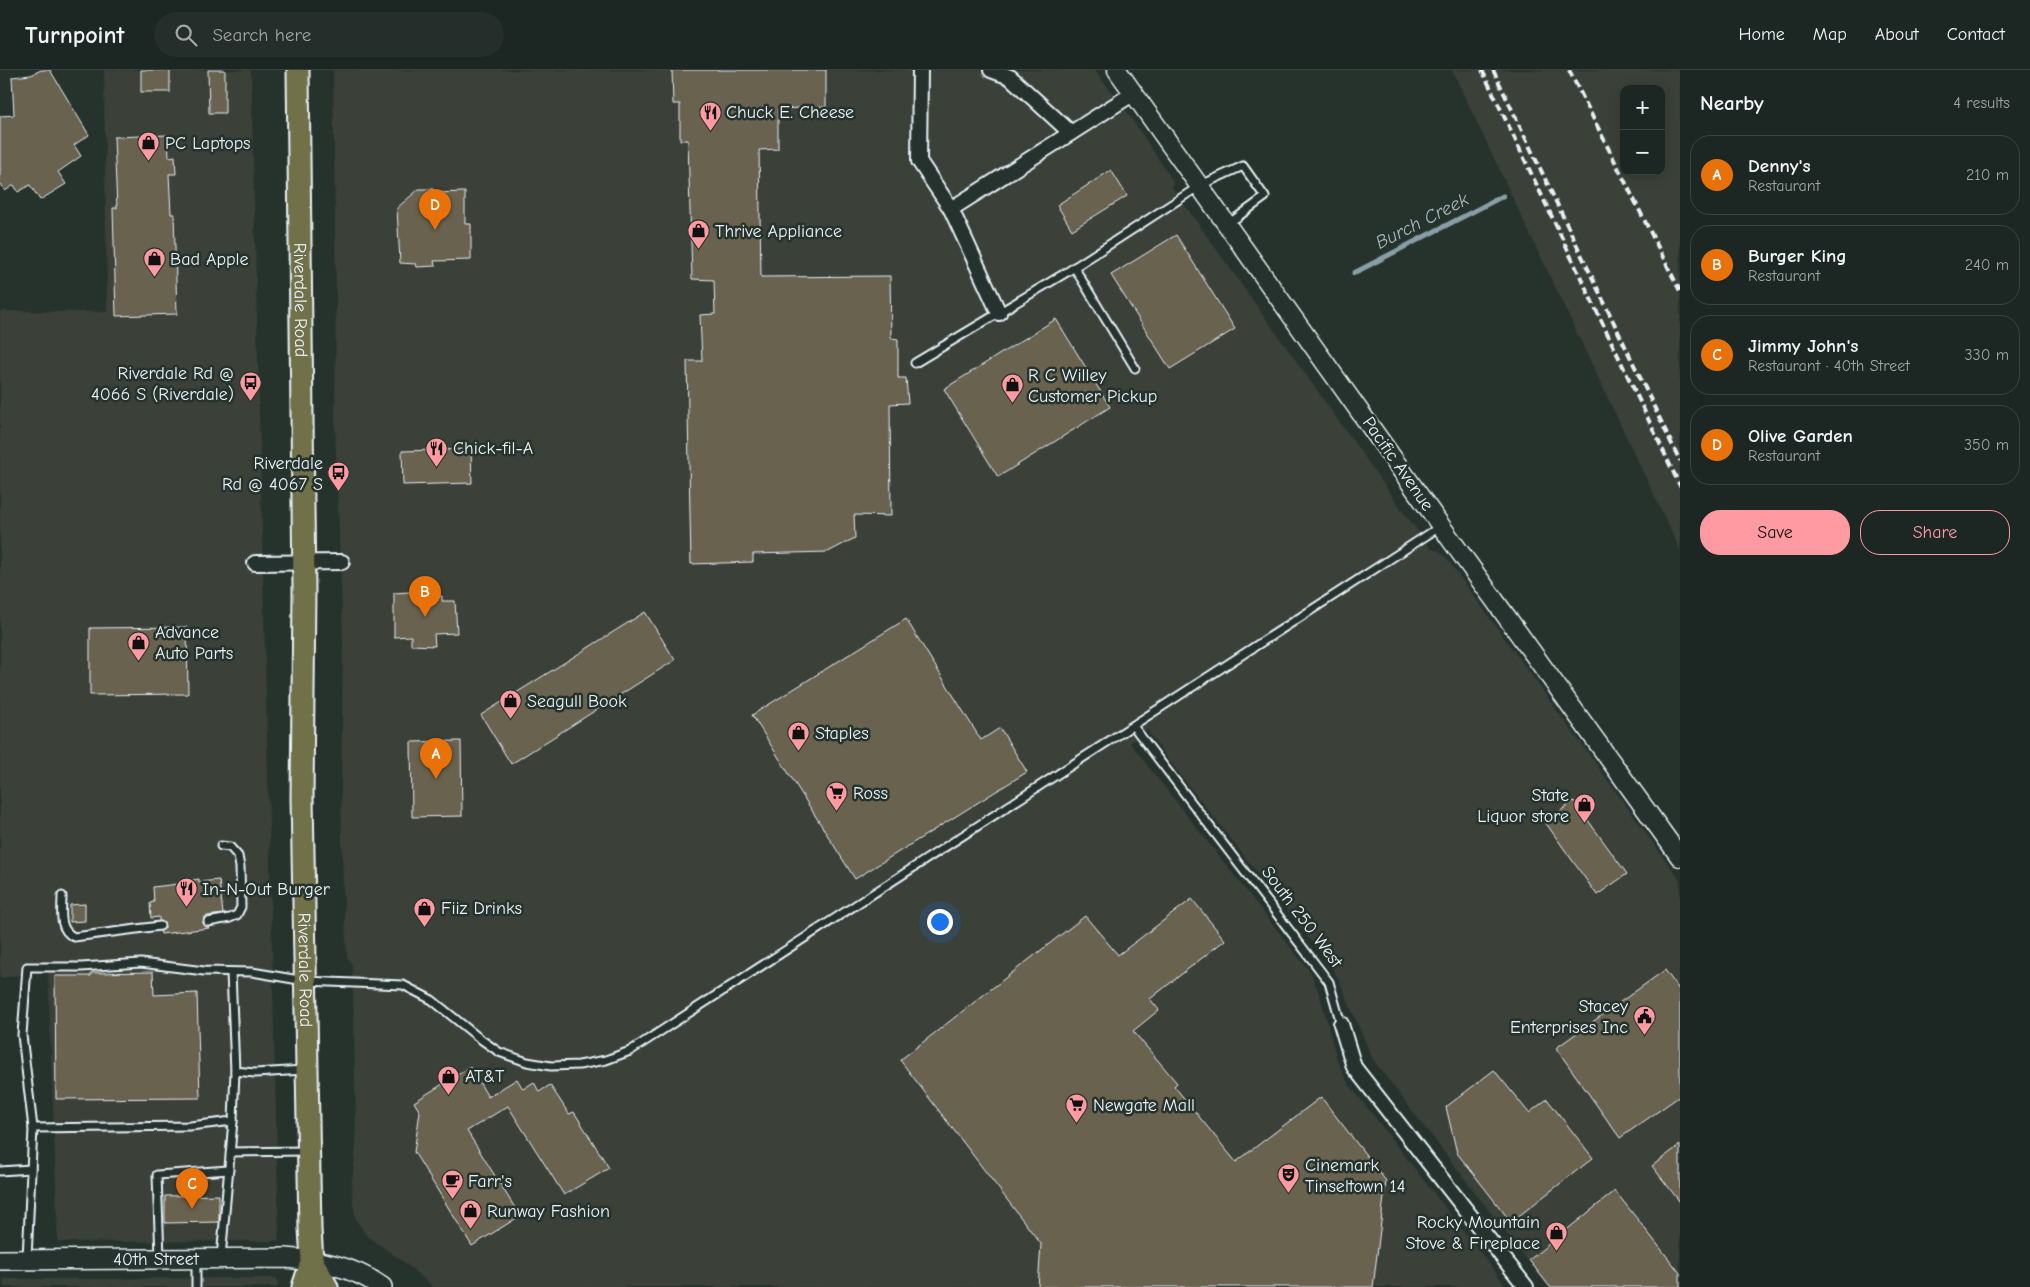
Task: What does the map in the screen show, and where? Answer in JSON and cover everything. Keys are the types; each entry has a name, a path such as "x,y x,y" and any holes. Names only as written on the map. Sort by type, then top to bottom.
{"main road":[{"name":"Riverdale Road","path":"298,70 304,590 302,798 308,1151 312,1260"},
{"name":"40th Street","path":"0,1260 160,1258 312,1260 357,1272 382,1287"},
{"path":"303,1287 312,1260"},
{"path":"312,1260 327,1287"}],"street":[{"path":"920,70 919,161 950,209 999,312"},
{"path":"991,70 1010,77 1071,133"},
{"name":"Pacific Avenue","path":"1117,70 1201,185 1441,526 1680,857"},
{"path":"950,209 1134,93"},
{"path":"254,563 342,562"},
{"name":"South 250 West","path":"1341,1024 1354,1067 1526,1287"}],"lane":[{"path":"915,363 1074,267 1201,185 1243,166 1265,197 1228,224"},
{"path":"1074,267 1135,368"},
{"path":"27,1259 33,1128 22,1035 27,967 141,963 204,971 260,973 305,980 402,985 432,1000 478,1038 499,1052 527,1062 552,1066 579,1065 606,1060 630,1050 1441,526"},
{"name":"South 250 West","path":"1133,726 1329,982 1341,1024"},
{"path":"208,922 230,918 237,915 241,908 238,856 230,846 221,846"},
{"path":"62,896 62,928 67,934 74,937 160,926"},
{"path":"221,1259 230,1170 235,1072 231,972"},
{"path":"235,1072 255,1073 307,1070"},
{"path":"33,1128 190,1126 233,1121"},
{"path":"231,1152 308,1151"},
{"path":"0,1171 32,1169"},
{"path":"160,1258 157,1175 230,1170"},
{"path":"196,1259 196,1287"}],"shaded area":[{"path":"104,70 251,70 279,1241 58,1242 48,971 0,978 0,311 107,312"},
{"path":"333,70 1094,70 1123,106 1173,181 1172,187 1405,514 1431,549 1439,551 1445,556 1680,880 1680,1287 1548,1287 1373,1060 1338,978 1330,965 1170,762 1148,729 1130,743 1311,973 1321,999 1337,1060 1348,1083 1507,1287 433,1287 404,1262 367,1236 356,1220 353,1204 352,1182 356,1147 354,1027 352,965 347,957 343,885 341,794 343,640 335,425 336,296"},
{"path":"1452,70 1680,70 1680,550"},
{"path":"277,1278 278,1287 4,1287 4,1279"}],"building":[{"path":"41,70 50,70 89,135 74,145 81,156 58,172 66,184 40,200 30,185 18,192 14,185 5,191 0,182 0,116 14,115 12,77 31,75"},
{"path":"141,70 170,70 170,92 141,92"},
{"path":"208,70 225,70 225,113 209,113"},
{"path":"672,70 826,70 826,107 778,109 778,149 759,150 761,277 890,276 891,338 898,339 898,378 906,378 908,403 890,404 891,516 854,515 855,538 828,552 753,554 753,562 691,564 687,361 702,361 700,315 715,314 714,280 692,279 688,140 680,140 680,104 673,104"},
{"path":"168,135 169,157 175,156 176,174 169,174 171,214 174,214 177,314 116,316 113,208 117,208 114,137"},
{"path":"1111,170 1127,196 1072,230 1057,205"},
{"path":"419,189 433,189 434,193 465,192 465,224 471,224 471,260 434,261 435,266 417,267 416,264 400,263 397,208"},
{"path":"1176,235 1235,329 1170,369 1111,275"},
{"path":"1056,319 1110,407 998,477 944,389"},
{"name":"Chick-fil-A","path":"471,449 472,483 403,485 402,451"},
{"path":"424,591 425,596 442,596 442,601 455,601 457,633 434,634 435,646 411,645 411,636 394,637 394,593"},
{"path":"645,612 675,660 511,764 481,715"},
{"path":"906,619 981,740 1000,728 1027,772 855,879 752,715"},
{"name":"Advance Auto Parts","path":"187,627 188,694 90,695 90,628"},
{"path":"461,741 462,816 412,817 411,742"},
{"path":"1574,801 1627,874 1597,895 1545,822"},
{"name":"In-N-Out Burger","path":"199,879 199,882 219,880 223,914 204,918 203,923 209,928 161,934 160,931 165,928 164,923 159,921 159,917 151,918 150,903 154,902 153,887 187,883 187,881"},
{"name":"Newgate Mall","path":"1192,899 1225,940 1150,999 1159,1010 1133,1031 1177,1083 1174,1086 1236,1162 1321,1097 1386,1181 1373,1287 1038,1287 1041,1244 900,1060 1085,916 1118,955"},
{"path":"85,904 85,921 70,922 70,905"},
{"path":"1665,970 1680,991 1680,1096 1620,1138 1556,1048"},
{"path":"153,972 154,995 197,993 200,1098 56,1099 55,976 91,976 91,973"},
{"path":"470,1067 488,1097 517,1079 523,1089 534,1082 539,1092 550,1085 569,1114 574,1112 609,1168 564,1195 508,1106 467,1131 520,1216 472,1246 414,1152 420,1112 414,1102"},
{"path":"1494,1070 1529,1113 1547,1099 1593,1158 1511,1222 1457,1153 1446,1107"},
{"path":"1680,1145 1680,1202 1652,1166"},
{"path":"1615,1191 1680,1273 1680,1287 1550,1287 1529,1260"},
{"path":"219,1195 219,1222 165,1223 165,1196"}],"waterway":[{"name":"Burch Creek","path":"1354,273 1503,196"}],"railway":[{"path":"1482,70 1680,486"},
{"path":"1493,70 1680,461"},
{"path":"1569,70 1680,291"}],"place":[{"name":"Chuck E. Cheese","path":"710,131"},
{"name":"PC Laptops","path":"149,162"},
{"name":"Olive Garden","path":"435,230"},
{"name":"Thrive Appliance","path":"699,250"},
{"name":"Bad Apple","path":"154,278"},
{"name":"Riverdale Rd @ 4066 S (Riverdale)","path":"250,402"},
{"name":"R C Willey Customer Pickup","path":"1012,404"},
{"name":"Chick-fil-A","path":"437,467"},
{"name":"Riverdale Rd @ 4067 S","path":"339,492"},
{"name":"Burger King","path":"425,617"},
{"name":"Advance Auto Parts","path":"139,661"},
{"name":"Seagull Book","path":"511,720"},
{"name":"Staples","path":"799,752"},
{"name":"Denny's","path":"436,779"},
{"name":"Ross","path":"837,812"},
{"name":"State Liquor store","path":"1585,824"},
{"name":"In-N-Out Burger","path":"186,908"},
{"name":"Fiiz Drinks","path":"425,927"},
{"name":"Stacey Enterprises Inc","path":"1644,1035"},
{"name":"AT&T","path":"449,1095"},
{"name":"Newgate Mall","path":"1077,1124"},
{"name":"Cinemark Tinseltown 14","path":"1289,1194"},
{"name":"Farr's","path":"452,1200"},
{"name":"Jimmy John's","path":"192,1209"},
{"name":"Runway Fashion","path":"471,1230"},
{"name":"Rocky Mountain Stove & Fireplace","path":"1556,1251"}]}
